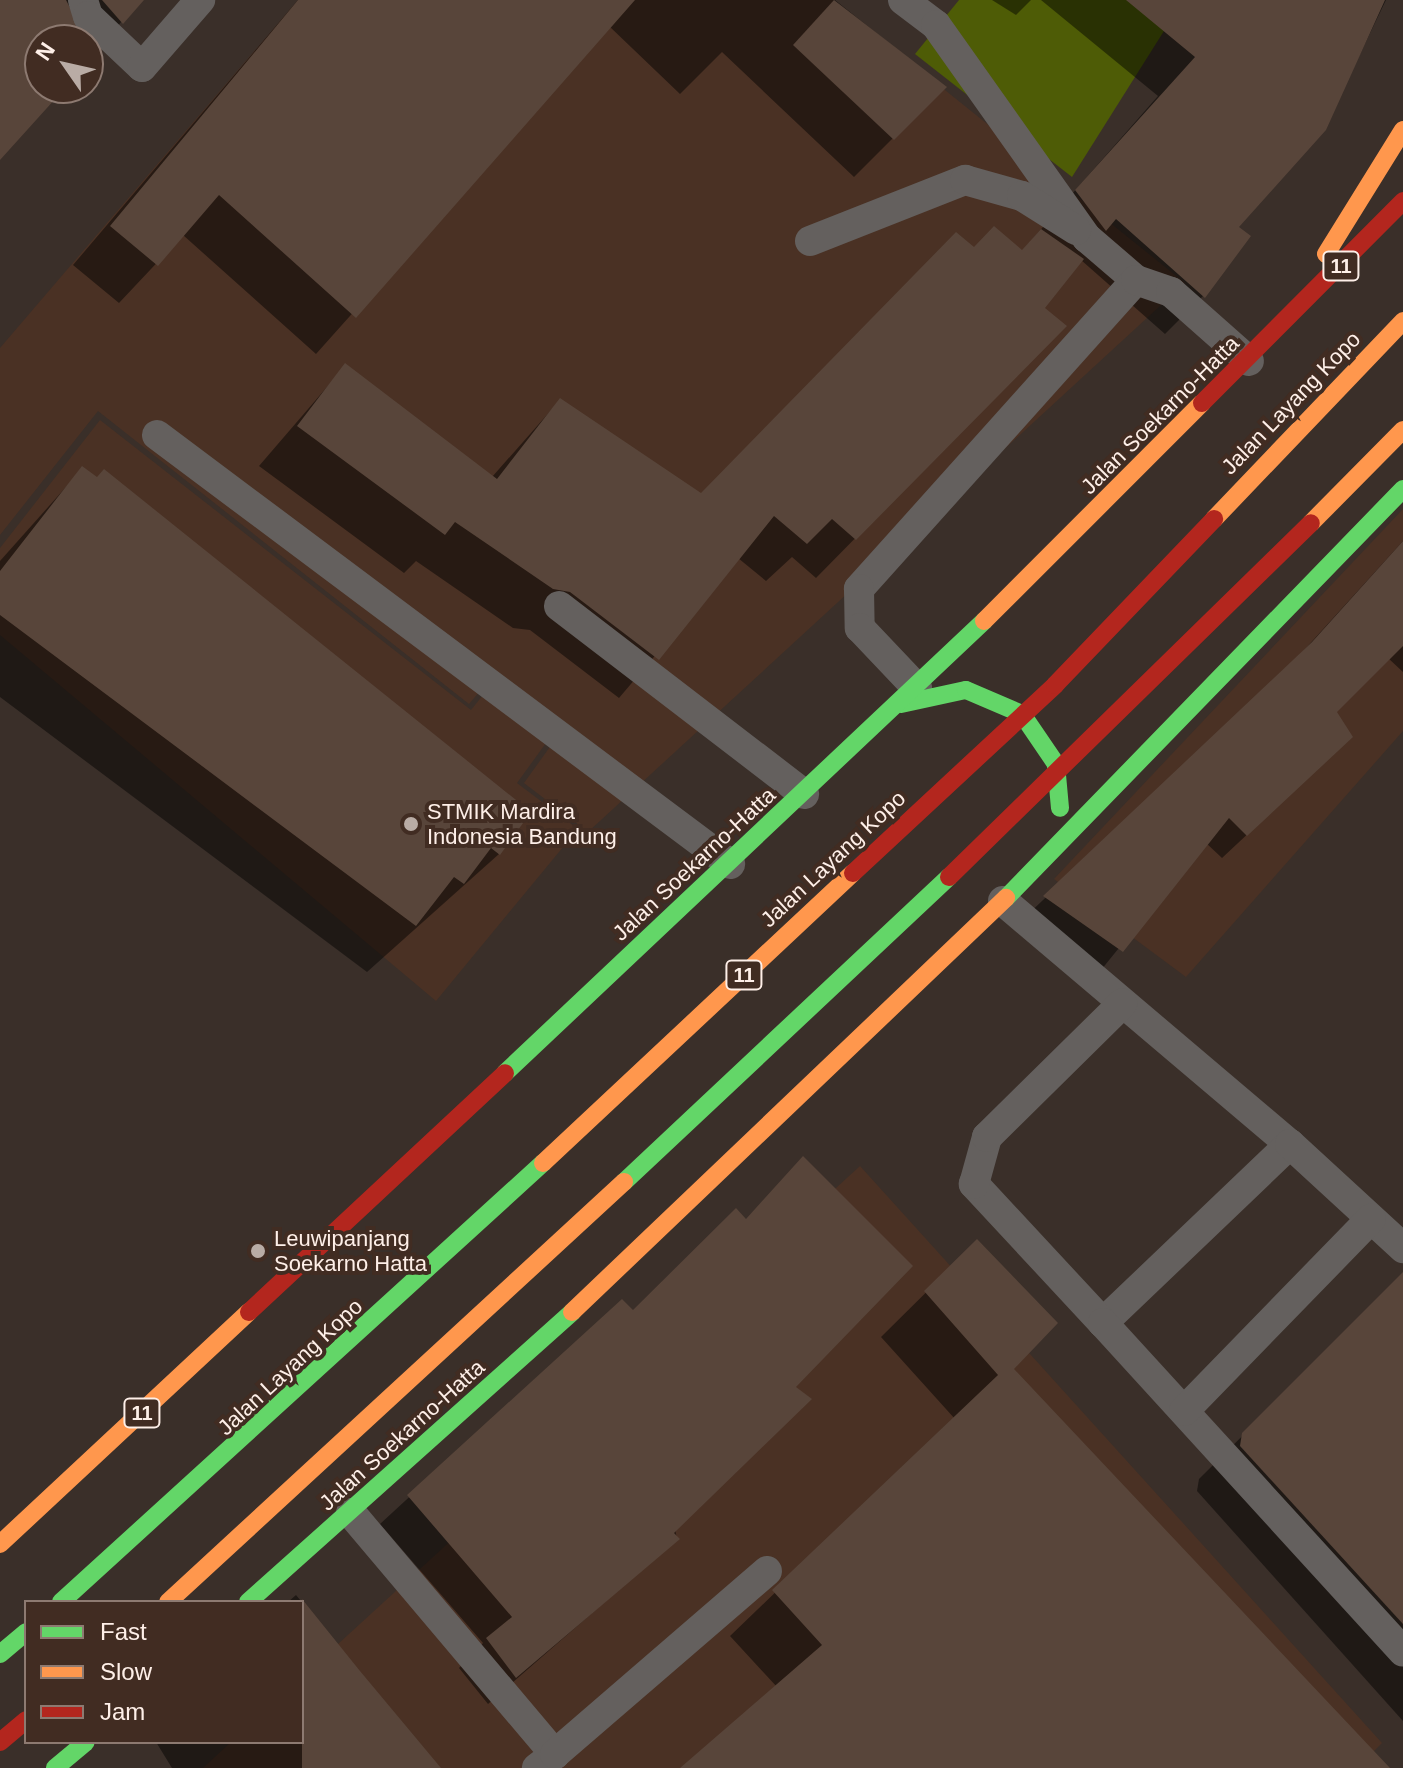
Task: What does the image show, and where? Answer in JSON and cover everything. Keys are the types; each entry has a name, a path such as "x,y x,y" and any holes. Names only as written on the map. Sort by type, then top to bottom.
{"highway":[{"path":"1279,331 1403,130"},
{"name":"Jalan Soekarno-Hatta","path":"0,1544 730,864 881,718 917,688 1279,331 1403,201"},
{"name":"Jalan Layang Kopo","path":"63,1600 201,1482 1055,685 1403,321"},
{"path":"170,1600 249,1535 1110,726 1403,430"},
{"name":"Jalan Soekarno-Hatta","path":"250,1600 351,1513 1003,901 1403,489"},
{"path":"881,718 936,691 996,698 1022,714 1043,737 1062,794 1046,854 1027,877"},
{"path":"0,1654 24,1634"},
{"path":"0,1742 24,1722"},
{"path":"55,1768 84,1744"}],"lane":[{"path":"83,0 88,16 142,67 200,0"},
{"path":"903,0 936,25 1087,238"},
{"path":"810,241 965,180 1022,196 1087,238 1136,280 1171,292 1249,361"},
{"path":"917,688 860,628 859,589 1136,280"},
{"path":"157,435 730,864"},
{"path":"559,606 804,794"},
{"path":"1003,901 1290,1144 1403,1248"},
{"path":"1122,1004 987,1137 974,1184 1403,1651"},
{"path":"1103,1323 1290,1144"},
{"path":"1184,1411 1371,1219"},
{"path":"351,1513 546,1761 767,1571"}],"shaded area":[{"path":"298,0 833,0 1185,283 588,832 524,783 552,744 480,691 469,704 98,411 0,535 0,348"},
{"path":"100,420 471,710 483,695 546,743 517,783 578,829 436,1001 0,635 0,548"},
{"path":"1403,509 1403,731 1186,977 1054,879"},
{"path":"860,1166 1382,1743 1357,1768 203,1768 229,1744 304,1744 304,1675"}],"green space":[{"path":"959,0 1137,0 1169,23 1072,177 915,54"}],"building":[{"path":"0,0 66,0 79,24 24,24 24,104 51,104 0,160"},
{"path":"102,0 144,0 123,24"},
{"path":"298,0 635,0 356,318 219,195 158,266 110,226"},
{"path":"834,0 947,87 894,140 793,45"},
{"path":"1126,0 1385,0 1326,130 1239,227 1251,236 1205,298 1116,219 1106,231 1075,190 1195,57"},
{"path":"994,226 1022,250 1041,229 1084,259 1045,308 1067,326 856,540 832,519 807,544 774,516 659,660 570,592 553,589 455,522 445,535 297,426 345,363 497,479 560,398 701,493 956,232 974,247"},
{"path":"82,466 97,477 104,469 531,812 500,855 491,848 464,884 454,877 416,926 0,615 0,571"},
{"path":"1403,541 1403,646 1337,712 1353,737 1247,836 1229,818 1123,952 1043,896 1312,642"},
{"path":"803,1156 913,1266 796,1387 812,1399 674,1533 680,1539 516,1678 486,1638 512,1617 407,1495 622,1299 633,1310 736,1208 746,1219"},
{"path":"977,1239 1058,1323 1014,1369 1390,1768 680,1768 822,1645 772,1590 998,1375 924,1291"},
{"path":"1403,1272 1403,1624 1240,1446 1242,1433"},
{"path":"304,1601 441,1768 302,1768 304,1744"}],"traffic: fast":[{"path":"1006,898 1403,489"},
{"path":"505,1073 984,621"},
{"path":"901,704 966,690 1022,714 1056,764 1060,808"},
{"path":"624,1182 949,877"},
{"path":"63,1600 543,1163"},
{"path":"250,1600 572,1312"},
{"path":"0,1654 24,1634"},
{"path":"55,1768 84,1744"}],"traffic: slow":[{"path":"1326,254 1403,130"},
{"path":"1214,519 1403,321"},
{"path":"984,621 1202,403"},
{"path":"1311,523 1403,430"},
{"path":"543,1163 853,873"},
{"path":"572,1312 1006,898"},
{"path":"170,1600 624,1182"},
{"path":"0,1544 249,1312"}],"traffic: jam":[{"path":"1202,403 1403,201"},
{"path":"853,873 1055,685 1214,519"},
{"path":"949,877 1311,523"},
{"path":"249,1312 505,1073"},
{"path":"0,1742 24,1722"}],"place":[{"name":"STMIK Mardira Indonesia Bandung","path":"411,824"},
{"name":"Leuwipanjang Soekarno Hatta","path":"258,1251"}]}
